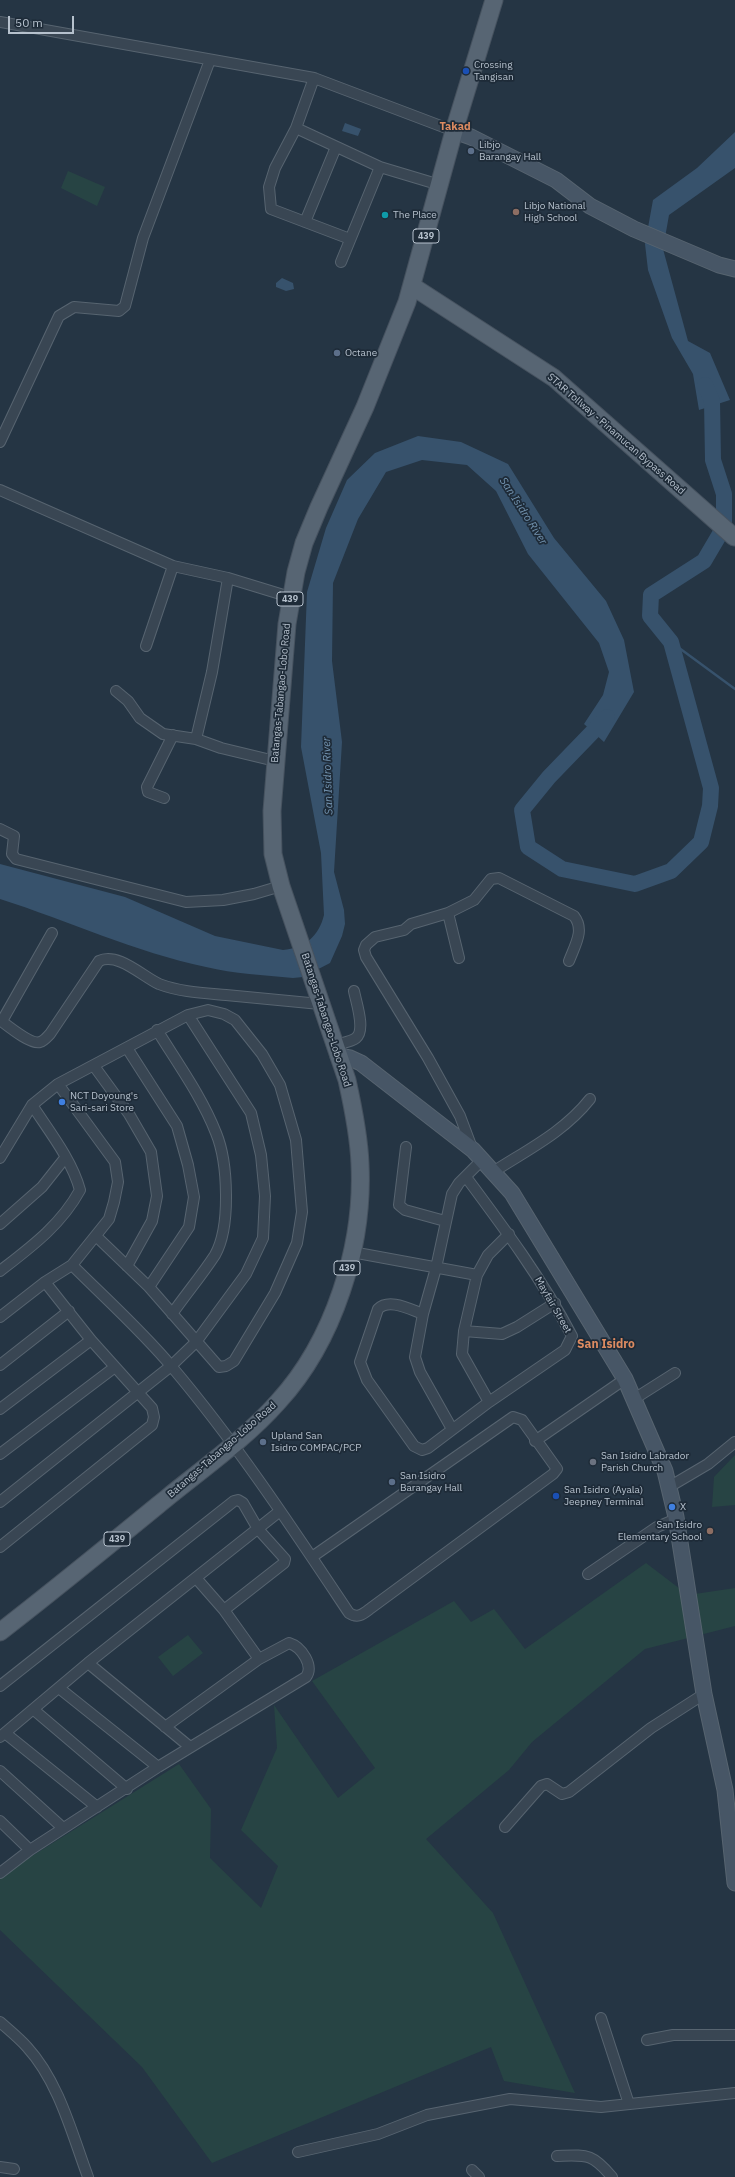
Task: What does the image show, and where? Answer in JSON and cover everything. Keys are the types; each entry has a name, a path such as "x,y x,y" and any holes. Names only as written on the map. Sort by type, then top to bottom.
{"main road":[{"name":"439","path":"412,286 454,131 494,0"},
{"name":"STAR Tollway - Pinamucan Bypass Road","path":"412,286 554,378 734,537"},
{"name":"Batangas-Tabangao-Lobo Road","path":"0,1632 232,1444 278,1402 310,1359 336,1309 352,1252 359,1203 360,1164 352,1106 314,981 281,886 273,854 272,811 275,761 290,597 304,543 365,407 412,286"}],"street":[{"path":"0,22 314,78 471,137 556,180 590,206 634,229 719,265 735,269"},
{"path":"0,442 59,316 74,307 120,311 125,306 142,238 210,60"},
{"path":"314,78 296,128 275,168 269,187 271,208 350,239"},
{"path":"296,128 380,167 440,185"},
{"path":"305,222 336,147"},
{"path":"340,262 380,167"},
{"path":"0,490 173,566 228,578 290,597"},
{"path":"146,646 173,566"},
{"path":"196,739 212,672 228,578"},
{"path":"116,691 128,701 140,718 163,734 196,739 221,748 275,761"},
{"path":"164,798 148,792 146,787 173,735"},
{"path":"0,829 14,836 12,854 16,859 186,902 223,900 254,894 281,886"},
{"path":"477,1155 460,1116 428,1058 397,1010 364,954 366,945 375,937 404,930 411,924 448,913 474,900 491,879 500,878 574,916 579,922 580,933 569,961"},
{"path":"448,913 459,958"},
{"path":"52,933 1,1021 31,1041 38,1043 50,1034 99,961 104,958 110,958 124,964 160,984 185,991 320,1004"},
{"path":"354,991 361,1026 359,1034 336,1051 361,1063 477,1155 512,1193 625,1379 665,1471 676,1519 704,1694 725,1790 735,1883"},
{"path":"0,1158 32,1105 58,1084 188,1015 208,1010 224,1014 235,1020 262,1054 280,1085 296,1140 302,1212 297,1243 275,1293 234,1361 226,1366 219,1367 148,1287 97,1237"},
{"path":"0,1502 136,1392 171,1366 196,1342 246,1274 263,1238 266,1196 261,1155 251,1113 188,1015"},
{"path":"158,1030 197,1095 217,1134 223,1163 226,1198 225,1225 215,1254 172,1314"},
{"path":"127,1048 178,1126 194,1197 188,1227 148,1287"},
{"path":"94,1066 129,1114 151,1152 157,1196 152,1221 127,1266"},
{"path":"0,1317 46,1282 72,1265 97,1237 109,1219 114,1202 118,1182 115,1162 58,1084"},
{"path":"493,1172 562,1128 576,1117 590,1099"},
{"path":"0,1271 45,1236 73,1204 80,1190 78,1180 32,1105"},
{"path":"406,1147 399,1205 405,1210 445,1221"},
{"path":"452,1429 420,1372 415,1357 423,1314 436,1268 452,1194 466,1177 477,1155"},
{"path":"0,1224 42,1187 65,1158"},
{"name":"Mayfair Street","path":"423,1314 391,1304 382,1304 378,1309 360,1362 367,1380 414,1446 422,1450 428,1448 489,1402 565,1350 572,1336 555,1303 509,1234 466,1177"},
{"path":"489,1402 462,1354 464,1331 477,1275 488,1255 509,1234"},
{"path":"352,1252 477,1275"},
{"path":"72,1265 171,1366 232,1444 312,1557 348,1613 354,1616 360,1616 553,1474 557,1469 535,1441 522,1420 513,1417 312,1557"},
{"path":"0,1547 152,1425 154,1417 152,1408 136,1392 91,1340 46,1282"},
{"path":"464,1331 502,1334 517,1327 555,1303"},
{"path":"0,1365 69,1311"},
{"path":"0,1409 91,1340"},
{"path":"0,1454 115,1367"},
{"path":"634,1399 675,1373"},
{"path":"535,1441 625,1379"},
{"path":"669,1487 708,1464 735,1442"},
{"path":"0,1686 234,1501 238,1500 243,1503 258,1529 285,1559 284,1562 224,1610"},
{"path":"97,1807 2,1735 34,1710 88,1663 280,1511"},
{"path":"588,1574 657,1527 676,1519"},
{"path":"196,1578 224,1610 259,1659"},
{"path":"0,1872 63,1828 126,1789 158,1767 306,1677 310,1672 310,1667 300,1648 289,1643 259,1659 165,1727"},
{"path":"88,1663 190,1747"},
{"path":"59,1688 158,1767"},
{"path":"506,1827 541,1786 547,1784 562,1794 569,1792 651,1728 704,1694"},
{"path":"34,1710 126,1789"},
{"path":"0,1771 63,1828"},
{"path":"0,1821 30,1850"},
{"path":"600,2018 628,2104"},
{"path":"0,2022 28,2047 47,2076 62,2108 88,2177"},
{"path":"647,2040 673,2035 735,2035"},
{"path":"298,2152 378,2134 427,2115 510,2099 601,2107 735,2093"},
{"path":"557,2156 585,2155 595,2159 612,2177"},
{"path":"0,2167 14,2169"}],"green space":[{"path":"68,171 105,187 97,206 61,188"},
{"path":"735,1455 735,1505 712,1507 714,1477"},
{"path":"646,1563 688,1595 735,1588 735,1626 645,1649 532,1742 509,1770 426,1839 493,1913 575,2093 504,2081 491,2047 212,2163 142,2067 0,1930 0,1876 179,1764 211,1809 210,1858 261,1908 278,1866 241,1830 277,1748 274,1705 338,1798 375,1768 312,1681 454,1601 471,1622 494,1609 525,1649"},
{"path":"188,1635 203,1653 173,1676 158,1657"}],"water":[{"path":"345,123 361,129 358,136 342,131"},
{"path":"735,132 735,168 669,215 663,249 688,341 710,353 730,400 699,410 693,374 672,338 648,270 645,244 653,200 697,168"},
{"path":"282,278 293,283 294,289 286,291 276,287 276,283"},
{"path":"418,436 461,442 508,464 554,538 606,601 624,640 634,692 604,742 584,724 603,695 609,672 599,643 528,554 496,491 467,465 422,460 386,472 358,519 333,583 332,661 342,742 334,872 344,910 345,924 342,936 330,963 303,977 293,978 238,973 217,969 180,961 128,945 0,899 0,864 125,897 215,936 283,950 298,947 310,940 315,935 324,915 321,853 301,747 307,592 326,528 347,480 375,453"}],"waterway":[{"name":"San Isidro River","path":"607,717 549,777 522,810 528,847 562,869 635,884 671,871 701,842 710,806 711,788 671,642 650,616 651,595 704,561 724,527 724,494 713,460 712,401 705,385"},
{"path":"671,642 735,689"}],"place":[{"name":"Crossing Tangisan","path":"466,71"},
{"name":"Libjo Barangay Hall","path":"471,151"},
{"name":"Libjo National High School","path":"516,212"},
{"name":"The Place","path":"385,215"},
{"name":"Octane","path":"337,353"},
{"name":"NCT Doyoung's Sari-sari Store","path":"62,1102"},
{"name":"Upland San Isidro COMPAC/PCP","path":"263,1442"},
{"name":"San Isidro Labrador Parish Church","path":"593,1462"},
{"name":"San Isidro Barangay Hall","path":"392,1482"},
{"name":"San Isidro (Ayala) Jeepney Terminal","path":"556,1496"},
{"name":"X","path":"672,1507"},
{"name":"San Isidro Elementary School","path":"710,1531"}],"district":[{"name":"Takad","path":"455,127"},
{"name":"San Isidro","path":"606,1345"}]}
